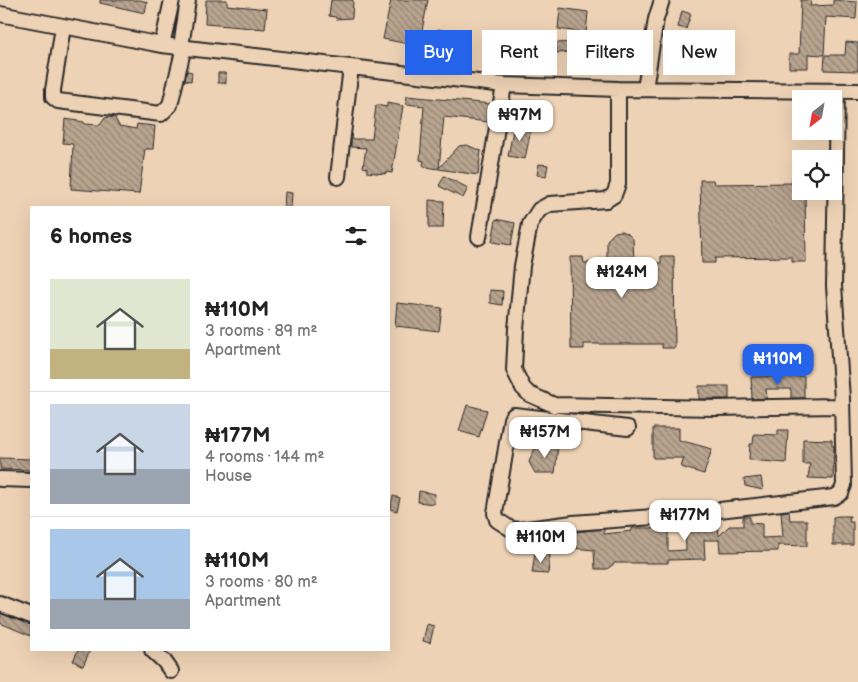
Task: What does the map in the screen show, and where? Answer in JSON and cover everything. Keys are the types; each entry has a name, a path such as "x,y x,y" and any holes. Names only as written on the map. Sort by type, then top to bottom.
{"street":[{"path":"162,45 172,0"},
{"path":"63,27 52,90 53,97 58,101 161,114 170,105 182,47 188,0"},
{"path":"645,89 656,19 662,0"},
{"path":"0,14 162,45 504,85 618,89 792,91"},
{"path":"338,176 351,67"},
{"path":"479,237 504,85"},
{"path":"618,89 618,184 614,195 606,200 550,204 539,210 530,224 522,266 514,370 523,388 546,404 564,406 837,408 842,399"},
{"path":"842,92 858,91"},
{"path":"628,428 514,415 511,419 496,513 497,520 511,529 519,530 834,497 841,493 844,485 842,399 834,286 836,140"},
{"path":"0,479 30,480"},
{"path":"0,604 30,616"},
{"path":"153,651 171,671"}],"building":[{"path":"100,0 140,0 147,2 145,13 100,3"},
{"path":"206,0 227,0 227,5 267,9 265,29 205,24"},
{"path":"331,0 353,0 352,18 336,19 336,17 329,16"},
{"path":"391,0 428,0 422,30 405,30 405,43 383,39"},
{"path":"801,0 811,0 810,6 833,5 833,0 857,2 856,19 826,17 824,55 808,54 808,68 789,68 789,54 799,54"},
{"path":"560,8 588,12 586,30 558,29"},
{"path":"682,11 691,14 686,29 678,27"},
{"path":"567,42 567,52 557,53 557,43"},
{"path":"846,42 858,43 858,71 824,70 825,55 845,55"},
{"path":"187,71 192,72 191,81 185,80"},
{"path":"218,73 226,73 226,83 218,83"},
{"path":"407,96 492,104 489,122 444,117 439,168 459,146 467,145 481,151 478,175 426,167 423,165 424,161 420,160 424,106 406,104"},
{"path":"387,103 403,106 392,173 367,172 367,168 363,167 366,148 351,147 351,139 372,139 376,105 387,107"},
{"path":"105,118 115,118 119,126 136,129 137,124 155,126 153,149 145,149 139,194 71,189 73,144 63,143 65,119 84,122 84,124 100,125"},
{"path":"514,126 531,129 525,159 508,156"},
{"path":"539,164 548,165 546,176 537,175"},
{"path":"444,176 468,188 463,198 439,186"},
{"path":"700,180 713,180 714,184 792,183 792,200 805,200 806,262 792,262 792,257 715,258 715,263 702,263"},
{"path":"285,192 292,193 291,206 284,206"},
{"path":"429,200 444,201 443,228 429,228"},
{"path":"496,219 515,223 511,245 492,242"},
{"path":"615,232 627,233 633,239 634,262 661,263 661,256 674,256 675,348 662,348 662,344 584,344 584,349 571,349 570,257 583,257 584,263 607,262 607,240"},
{"path":"490,290 503,291 502,305 490,303"},
{"path":"397,303 442,308 439,331 395,326"},
{"path":"804,376 804,398 791,398 791,389 766,389 767,398 752,399 751,377"},
{"path":"699,386 729,386 729,399 699,399"},
{"path":"467,405 487,410 479,437 459,431"},
{"path":"527,425 544,427 541,435 526,430"},
{"path":"653,428 679,428 679,440 712,449 704,474 681,467 684,458 653,458"},
{"path":"778,430 788,430 786,463 749,460 750,444 753,444 754,434 778,435"},
{"path":"803,439 832,440 832,446 834,446 833,479 808,478 810,464 803,464"},
{"path":"543,444 558,445 555,473 535,473 529,462 534,450"},
{"path":"0,458 30,459 30,470 0,469"},
{"path":"761,477 763,490 745,486 744,479"},
{"path":"419,491 435,494 434,504 418,502"},
{"path":"393,496 400,498 397,511 390,509"},
{"path":"789,511 790,520 807,520 807,546 778,545 778,551 720,552 719,540 704,540 705,559 668,560 668,563 615,563 607,569 595,569 594,550 573,548 574,532 604,529 604,534 632,531 632,528 668,528 668,551 686,550 685,524 718,523 719,536 729,526 743,526 743,517 750,517 750,523 762,524 762,538 783,537 781,512"},
{"path":"850,516 849,522 853,522 853,545 833,545 833,517"},
{"path":"535,553 550,554 548,574 532,573"},
{"path":"0,613 30,625 30,636 0,623"},
{"path":"427,624 434,626 430,643 423,641"},
{"path":"78,651 90,651 83,666 73,661"}]}
